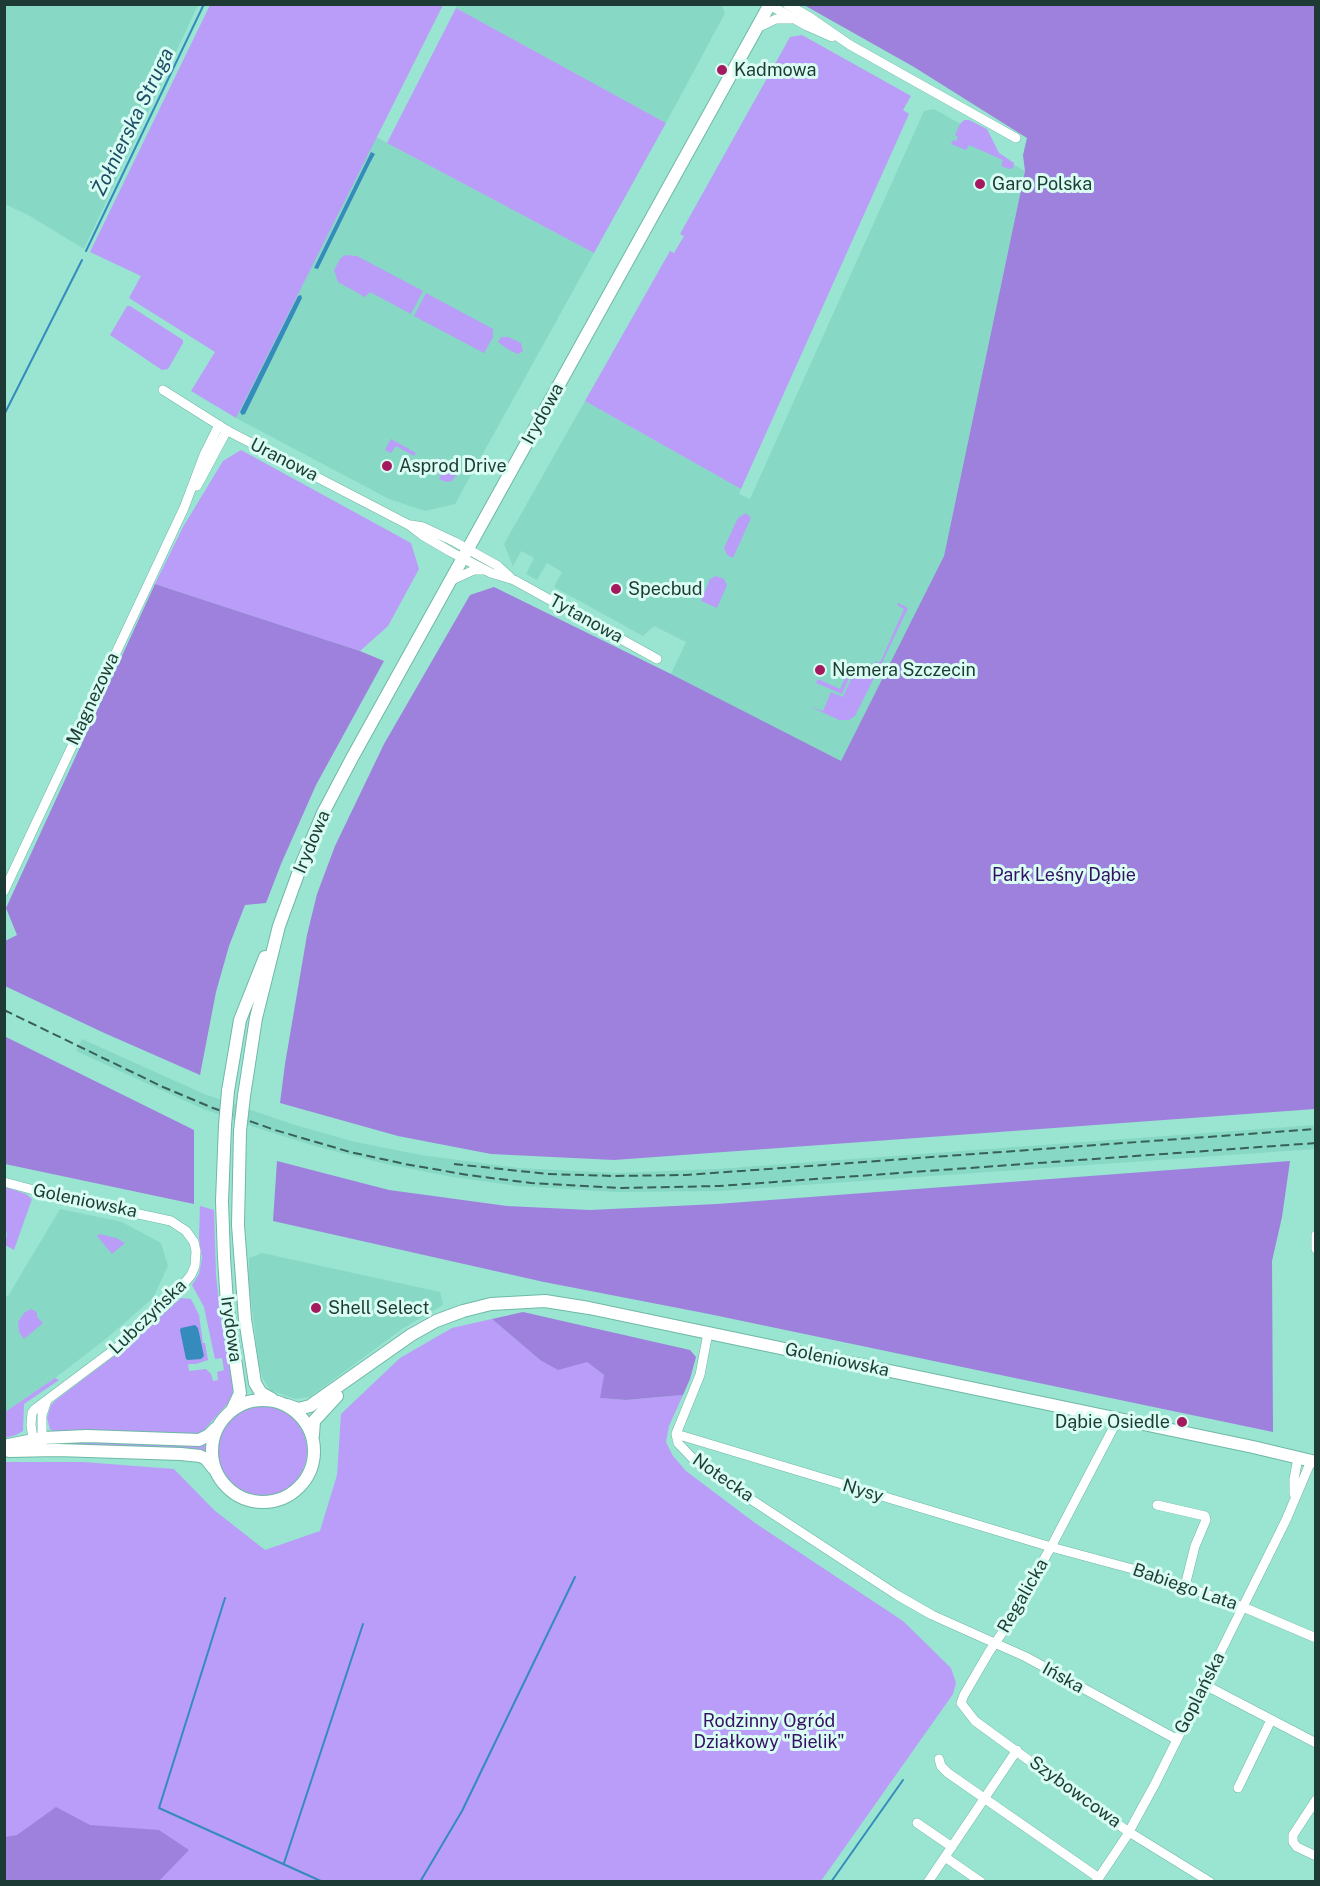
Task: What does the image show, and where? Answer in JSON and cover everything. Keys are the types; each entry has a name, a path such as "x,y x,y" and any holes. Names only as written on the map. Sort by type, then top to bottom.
{"street":[{"path":"787,4 850,45"},
{"path":"769,5 795,20 850,45 1016,138"},
{"name":"Irydowa","path":"228,1413 236,1404 240,1393 228,1312 224,1258 222,1201 225,1125 228,1091 240,1020 253,986 323,813 769,5"},
{"path":"757,28 776,19 795,20"},
{"name":"Uranowa","path":"163,390 223,428 409,525 423,528 465,554"},
{"name":"Magnezowa","path":"4,891 184,508 213,459 223,428"},
{"name":"Tytanowa","path":"465,554 489,572"},
{"name":"Tytanowa","path":"465,554 498,566 514,580"},
{"name":"Tytanowa","path":"450,581 474,570 514,580 657,658"},
{"name":"Irydowa","path":"279,926 256,1018 244,1096 240,1131 238,1225 245,1319 255,1383 261,1393 281,1403"},
{"name":"Goleniowska","path":"4,1182 60,1197 167,1220"},
{"name":"Lubczyńska","path":"37,1442 32,1413 126,1340 156,1314 187,1281 195,1263 194,1242 182,1227 167,1220"},
{"path":"1316,1235 1316,1250"},
{"name":"Goleniowska","path":"281,1403 298,1408 310,1406 411,1335 436,1321 479,1307 505,1302 558,1303 1118,1419 1313,1462"},
{"path":"676,1434 700,1375 708,1333"},
{"name":"Goleniowska","path":"313,1436 312,1425 317,1415 371,1364"},
{"path":"4,1446 37,1442 87,1436 191,1440 205,1437 219,1425 228,1413 241,1404 251,1401 281,1403 302,1417 313,1436 314,1458 309,1474 299,1488 285,1497 271,1502 261,1502 242,1498 225,1486 206,1460 192,1455 37,1442 4,1451"},
{"name":"Regalicka","path":"836,1554 897,1595 932,1615 996,1642 1118,1419"},
{"path":"216,1472 212,1448 219,1425"},
{"name":"Nysy","path":"676,1434 1050,1547"},
{"name":"Notecka","path":"676,1434 678,1443 709,1472 836,1554"},
{"name":"Goplańska","path":"1294,1500 1294,1479 1298,1458"},
{"name":"Goplańska","path":"1097,1880 1129,1832 1155,1784 1244,1607 1313,1462"},
{"path":"1157,1505 1205,1516 1206,1520 1195,1546 1185,1586"},
{"name":"Babiego Lata","path":"1050,1547 1185,1586 1244,1607 1316,1638"},
{"name":"Szybowcowa","path":"996,1642 964,1695 961,1703 964,1710 975,1721 1129,1832 1210,1881"},
{"name":"Ińska","path":"996,1642 1176,1739"},
{"path":"1204,1685 1316,1743"},
{"path":"1238,1788 1271,1720"},
{"path":"928,1881 1017,1750"},
{"path":"939,1759 943,1768 1097,1880"},
{"path":"1316,1800 1293,1835 1293,1842 1297,1847 1313,1855 1316,1843"},
{"path":"917,1823 952,1847"},
{"path":"945,1857 981,1881"}],"shaded area":[{"path":"5,4 198,5 84,249 30,216 5,204"},
{"path":"458,4 721,4 725,13 666,123 456,8"},
{"path":"934,109 989,140 993,153 1025,171 944,556 841,762 671,674 686,642 654,626 643,636 554,587 562,572 547,563 537,580 526,574 534,558 521,551 513,566 504,544 585,401 741,489 739,494 750,499 924,111"},
{"path":"376,137 594,253 455,504 425,511 389,499 236,418"},
{"path":"82,1039 204,1094 295,1125 355,1142 421,1155 518,1168 615,1173 717,1169 1315,1125 1315,1149 719,1191 616,1192 518,1186 453,1177 386,1164 260,1129 201,1108 76,1051"},
{"path":"60,1209 122,1222 161,1243 168,1266 153,1298 107,1338 55,1378 5,1412 5,1295 8,1296"},
{"path":"262,1253 440,1292 443,1305 402,1329 310,1397 295,1399 270,1390 259,1366 249,1283 249,1258"}],"green space":[{"path":"210,5 443,5 236,418 191,391 215,352 129,298 141,276 90,252"},
{"name":"Park Leśny Dąbie","path":"804,5 1315,5 1315,1109 614,1160 491,1154 398,1136 280,1103 307,935 317,894 335,846 384,744 470,595 494,587 841,761 944,556 1025,171 1023,155 1027,138 914,67"},
{"path":"456,8 666,123 594,253 387,143"},
{"path":"802,35 911,96 903,110 909,114 741,489 585,401 670,251 674,253 684,236 680,234 790,37"},
{"path":"964,120 969,120 987,129 999,153 1014,163 1013,168 1001,166 1003,160 969,145 966,150 951,144 953,140 956,141 958,137 955,135"},
{"path":"345,255 357,256 423,291 411,314 370,292 365,297 338,282 334,270"},
{"path":"426,293 493,329 493,337 484,353 414,316"},
{"path":"127,306 183,340 168,369 162,370 110,335"},
{"path":"501,337 508,337 521,343 523,351 518,354 509,350 498,342"},
{"path":"391,439 416,453 414,456 396,446 391,453 385,450"},
{"path":"241,450 411,543 419,569 388,626 360,651 155,584 183,527 223,461"},
{"path":"439,458 456,468 456,475 452,481 446,482 439,479 441,475 435,472 431,474"},
{"path":"746,513 751,518 733,558 727,555 724,548 738,518"},
{"path":"716,576 724,579 727,585 717,608 701,601 710,579"},
{"path":"155,584 360,651 384,661 316,785 266,903 245,905 229,946 216,992 200,1075 5,986 5,941 17,935 6,908"},
{"path":"898,603 908,608 881,665 875,665 875,661 880,663 904,609 897,605"},
{"path":"858,664 873,671 875,676 855,716 849,720 839,720 809,706 823,711 831,692 843,697"},
{"path":"847,674 850,676 842,694 816,683 818,679 840,689"},
{"path":"4,1036 194,1130 194,1204 5,1164"},
{"path":"277,1161 389,1190 507,1206 590,1210 717,1204 1290,1161 1282,1217 1272,1261 1273,1432 709,1314 544,1282 273,1221"},
{"path":"5,1187 26,1194 32,1199 14,1250 5,1245 7,1236"},
{"path":"200,1206 214,1210 216,1275 233,1388 228,1403 203,1431 197,1434 56,1433 50,1429 47,1418 51,1405 130,1344 181,1298 191,1299 199,1315 208,1360 188,1364 189,1371 206,1369 213,1381 218,1380 217,1372 224,1370 222,1358 215,1359 204,1307 192,1285 199,1274 202,1258 199,1238"},
{"path":"99,1234 125,1243 112,1254 97,1236"},
{"path":"31,1309 37,1312 37,1317 43,1323 24,1339 19,1332 18,1322 24,1313"},
{"path":"523,1312 690,1350 696,1357 683,1395 626,1400 600,1398 604,1375 587,1362 558,1370 540,1360 492,1319"},
{"name":"Rodzinny Ogród Działkowy \"Bielik\"","path":"492,1319 540,1360 587,1362 604,1375 601,1398 626,1400 683,1395 669,1426 666,1442 673,1456 686,1471 755,1523 903,1621 951,1668 956,1683 953,1694 821,1881 5,1881 4,1462 83,1462 174,1469 214,1510 265,1550 320,1531 337,1475 341,1414 400,1358 452,1328"},
{"path":"55,1378 59,1380 24,1404 23,1431 5,1438 5,1412"},
{"path":"262,1406 279,1409 294,1419 304,1434 307,1451 304,1468 294,1483 279,1493 262,1496 245,1493 230,1483 220,1468 217,1451 220,1434 230,1419 245,1409"},
{"path":"47,1441 205,1444 205,1451 51,1445"},
{"path":"56,1807 90,1825 159,1830 189,1850 159,1881 5,1881 5,1837 17,1835"}],"water":[{"path":"371,152 375,154 318,269 314,268"},
{"path":"301,295 302,298 245,414 242,415 240,412 298,296"},
{"path":"195,1325 198,1328 204,1356 201,1359 188,1360 180,1330"}],"waterway":[{"name":"Żołnierska Struga","path":"86,251 204,4"},
{"name":"Żołnierska Struga","path":"4,415 82,260"},
{"path":"420,1882 462,1811 575,1577"},
{"path":"225,1598 159,1808 323,1882"},
{"path":"284,1863 363,1624"},
{"path":"831,1882 903,1780"}],"railway":[{"path":"4,1010 163,1087 275,1130 350,1152 405,1164 531,1183 622,1188 719,1186 1316,1143"},
{"path":"454,1164 548,1174 686,1175 1316,1129"}],"place":[{"name":"Kadmowa","path":"722,70"},
{"name":"Garo Polska","path":"980,184"},
{"name":"Asprod Drive","path":"387,466"},
{"name":"Specbud","path":"616,589"},
{"name":"Nemera Szczecin","path":"820,670"},
{"name":"Shell Select","path":"316,1308"},
{"name":"Dąbie Osiedle","path":"1182,1422"}]}
